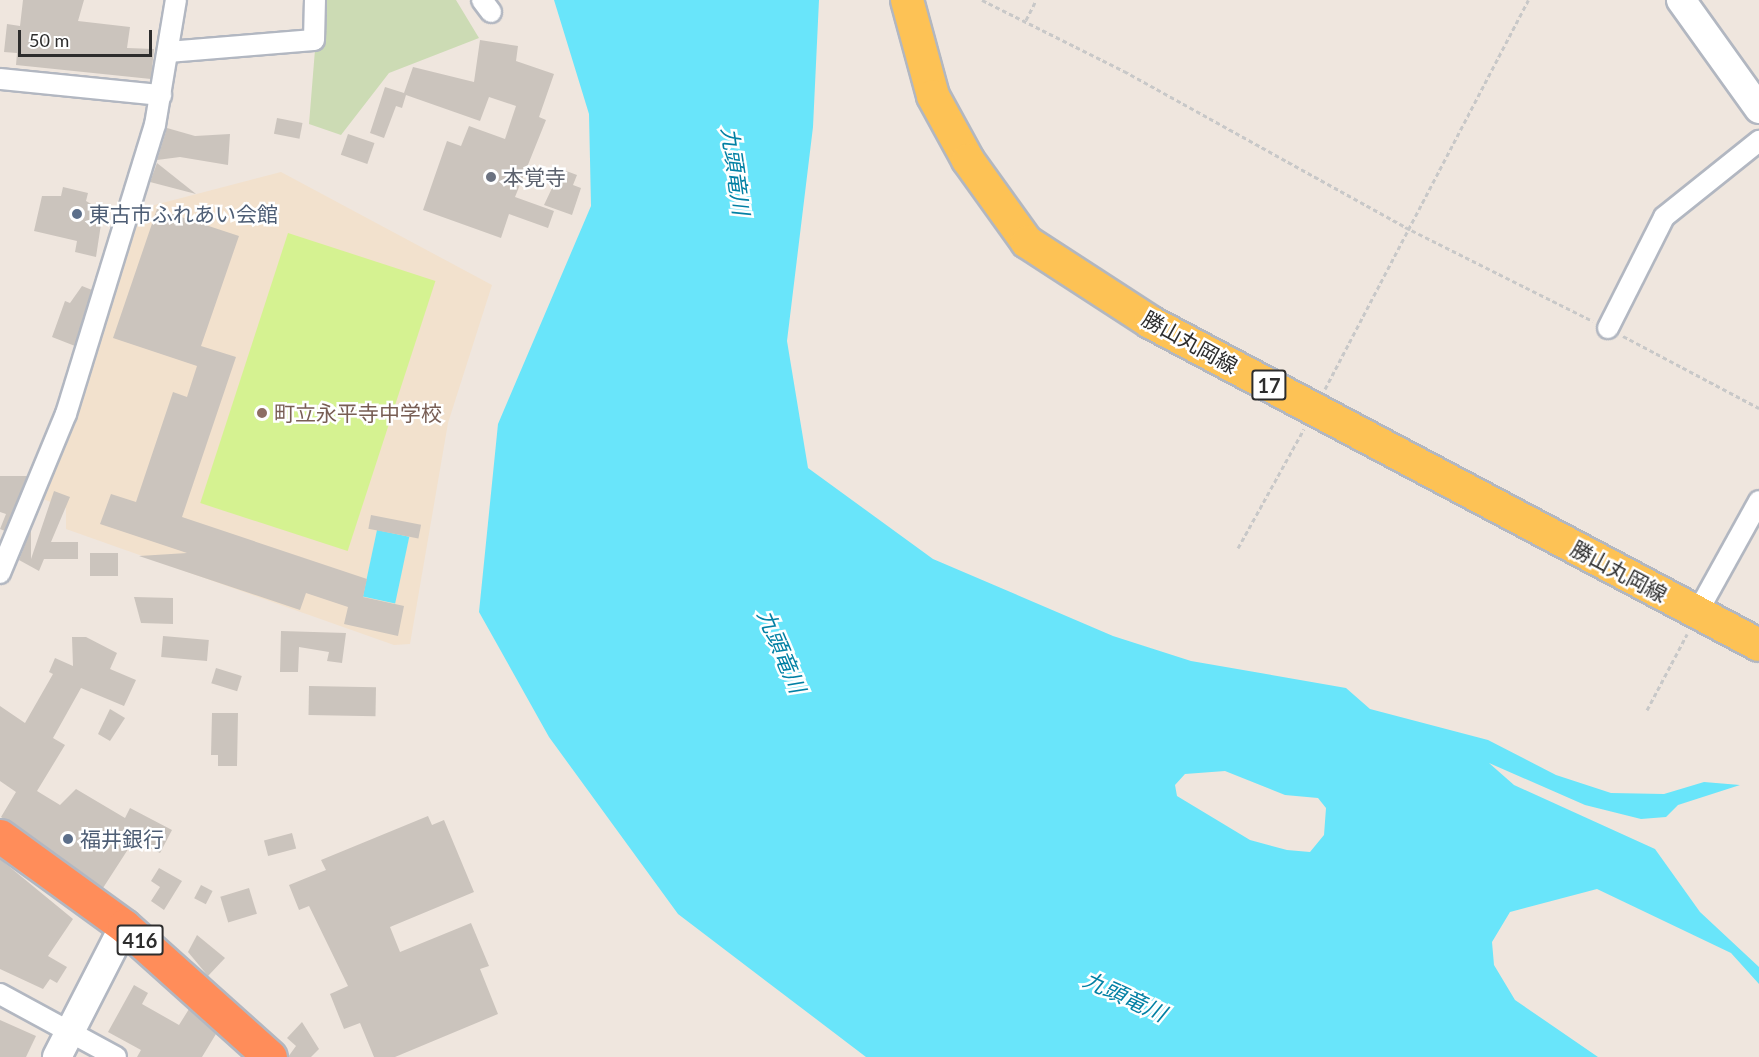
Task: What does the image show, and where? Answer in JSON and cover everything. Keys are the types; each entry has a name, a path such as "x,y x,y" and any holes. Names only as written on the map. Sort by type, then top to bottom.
{"highway":[{"name":"416","path":"0,836 124,926 270,1057"}],"main road":[{"name":"勝山丸岡線","path":"907,0 933,96 968,160 1027,242 1150,322 1759,645"},
{"path":"1681,0 1759,109"},
{"path":"57,1057 124,926"}],"street":[{"path":"0,573 35,501 66,414 161,95 176,0"},
{"path":"168,52 314,40 315,0"},
{"path":"0,79 161,95"},
{"path":"1608,328 1664,217 1759,141"},
{"path":"1697,613 1759,501"},
{"path":"0,994 116,1057"}],"path":[{"path":"981,0 1026,20 1405,227 1608,328 1759,408"},
{"path":"1026,20 1036,0"},
{"path":"1238,548 1315,409 1405,227 1528,0"},
{"path":"1647,710 1697,613"}],"shaded area":[{"name":"町立永平寺中学校","path":"281,172 492,285 448,423 410,644 394,645 66,529 66,508 43,499 143,208"}],"green space":[{"path":"319,0 456,0 479,38 389,73 341,135 309,124"},
{"path":"288,233 435,281 348,551 200,503"}],"water":[{"name":"九頭竜川","path":"554,0 819,0 813,127 787,341 808,468 933,559 1113,636 1191,661 1346,688 1370,709 1488,740 1556,775 1611,793 1664,794 1704,782 1740,785 1678,805 1666,817 1641,819 1585,805 1489,763 1514,785 1655,849 1700,912 1759,967 1759,984 1731,953 1597,889 1510,912 1492,942 1494,965 1515,1000 1598,1057 866,1057 678,914 549,737 479,612 498,424 591,206 589,114","holes":["1225,771 1285,795 1318,798 1326,808 1324,835 1310,852 1287,850 1250,840 1177,796 1175,785 1185,774"]},
{"path":"377,530 409,537 395,603 363,597"}],"building":[{"path":"23,0 84,0 78,21 130,27 127,48 154,49 151,79 16,65 17,53 4,52 7,24 20,26"},
{"path":"480,40 518,46 516,61 554,74 539,117 546,120 515,197 554,211 548,228 509,214 501,238 423,210 447,141 461,146 469,126 505,139 516,106 489,97 480,121 406,95 402,108 396,106 384,138 370,133 385,87 404,93 413,67 474,82"},
{"path":"277,118 303,123 299,139 274,134"},
{"path":"167,128 195,136 230,134 228,165 180,157 157,160"},
{"path":"348,134 374,143 367,164 341,155"},
{"path":"157,163 196,194 150,182"},
{"path":"561,169 577,175 573,185 581,188 572,215 544,205"},
{"path":"63,187 88,193 86,201 103,211 96,257 75,252 77,241 34,231 42,196 61,196"},
{"path":"157,209 239,236 201,346 236,357 182,517 367,579 363,597 404,606 398,636 344,624 348,607 306,593 300,610 139,556 187,553 100,524 111,494 136,502 173,392 187,397 197,366 113,338"},
{"path":"82,286 92,290 75,346 52,337 65,301 70,303"},
{"path":"0,476 27,476 5,531 0,529 6,514 0,512"},
{"path":"54,491 70,497 51,542 78,542 78,559 44,559 39,571 19,560 31,529 31,559"},
{"path":"371,515 421,525 418,538 368,529"},
{"path":"90,553 118,553 118,576 90,576"},
{"path":"134,597 173,598 173,624 141,623"},
{"path":"281,631 346,633 342,663 327,661 329,652 299,647 298,672 280,672"},
{"path":"163,636 209,640 207,661 161,657"},
{"path":"72,637 86,637 117,653 110,669 136,680 124,706 81,688 53,738 65,745 37,791 60,805 76,789 125,818 130,808 172,830 160,853 134,840 103,888 1,817 16,792 0,781 0,706 25,723 53,674 49,672 55,658 73,666"},
{"path":"216,668 242,676 237,691 211,683"},
{"path":"309,686 376,687 375,716 308,715"},
{"path":"110,709 125,718 110,741 98,734"},
{"path":"212,713 238,713 237,766 218,766 218,755 211,755"},
{"path":"428,816 432,825 444,820 474,892 390,927 400,952 471,923 489,966 480,969 498,1014 395,1057 374,1057 360,1023 344,1029 330,994 348,986 309,906 299,910 289,885 326,870 321,860"},
{"path":"292,833 296,848 268,856 264,841"},
{"path":"0,859 73,919 48,956 67,967 57,983 50,979 43,989 0,969"},
{"path":"159,868 182,881 164,910 151,901 160,887 151,881"},
{"path":"201,885 213,891 206,904 194,898"},
{"path":"249,888 257,914 228,923 220,897"},
{"path":"197,935 225,958 208,976 188,952"},
{"path":"134,985 148,993 142,1004 179,1025 189,1009 216,1034 202,1057 137,1057 141,1050 108,1032"},
{"path":"0,1020 36,1036 26,1057 0,1057"},
{"path":"302,1022 319,1049 311,1057 288,1057 296,1046 287,1038"}],"place":[{"name":"本覚寺","path":"491,177"},
{"name":"東古市ふれあい会館","path":"77,214"},
{"name":"町立永平寺中学校","path":"262,413"},
{"name":"福井銀行","path":"68,839"}]}
